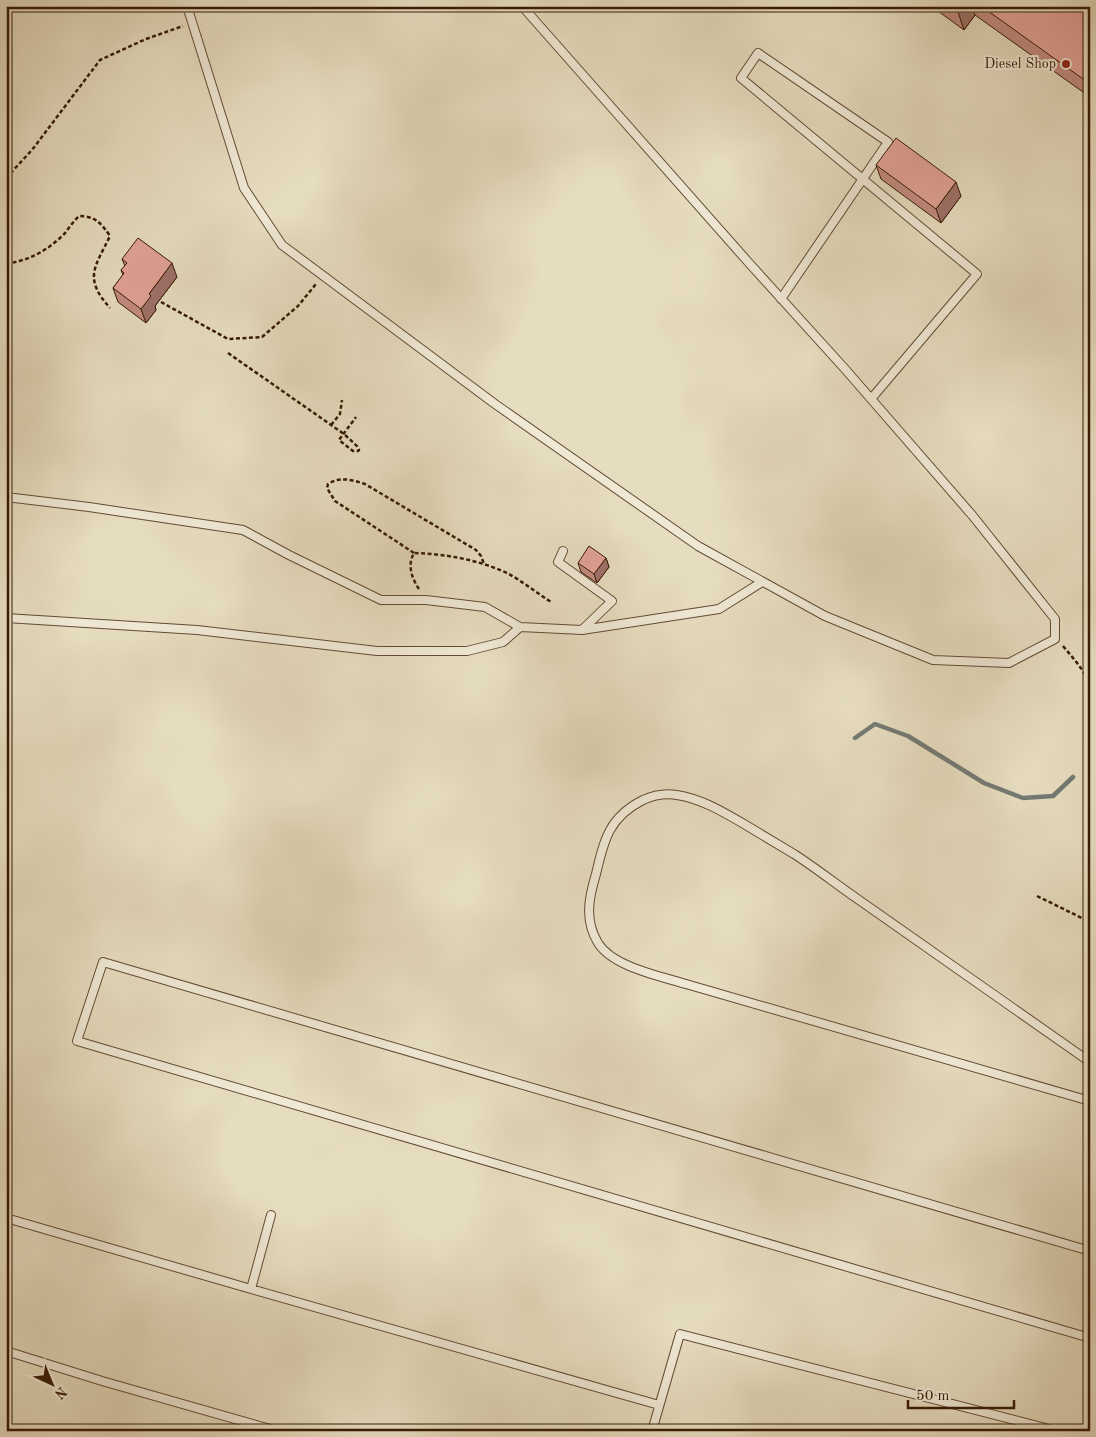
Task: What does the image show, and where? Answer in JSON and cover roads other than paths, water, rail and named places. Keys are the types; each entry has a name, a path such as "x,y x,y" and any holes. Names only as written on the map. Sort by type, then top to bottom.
{"lane":[{"path":"187,6 244,188 282,245 495,404 698,546 825,616 933,660 1008,664 1055,639 1055,620 972,515 522,6"},
{"path":"781,299 863,179 888,142 758,52 741,78 863,179 977,274 871,399"},
{"path":"6,497 89,507 243,530 289,556 381,600 426,600 484,607 520,627 582,630 719,609 762,582"},
{"path":"563,551 558,562 612,601 582,630"},
{"path":"6,618 197,630 377,651 467,651 503,642 520,627"},
{"path":"1090,1062 795,855 713,807 693,798 677,794 661,794 649,797 619,816 606,837 589,902 588,914 598,943 604,950 627,965 686,984 1090,1101"},
{"path":"1090,1251 103,962 77,1042 1090,1338"},
{"path":"251,1289 272,1215"},
{"path":"6,1218 659,1405"},
{"path":"652,1431 680,1334 1053,1431"},
{"path":"6,1351 102,1381 278,1431"}],"waterway":[{"path":"855,738 875,724 908,736 984,783 1023,798 1053,796 1073,777"}],"place":[{"name":"Diesel Shop","path":"1066,64"}]}
